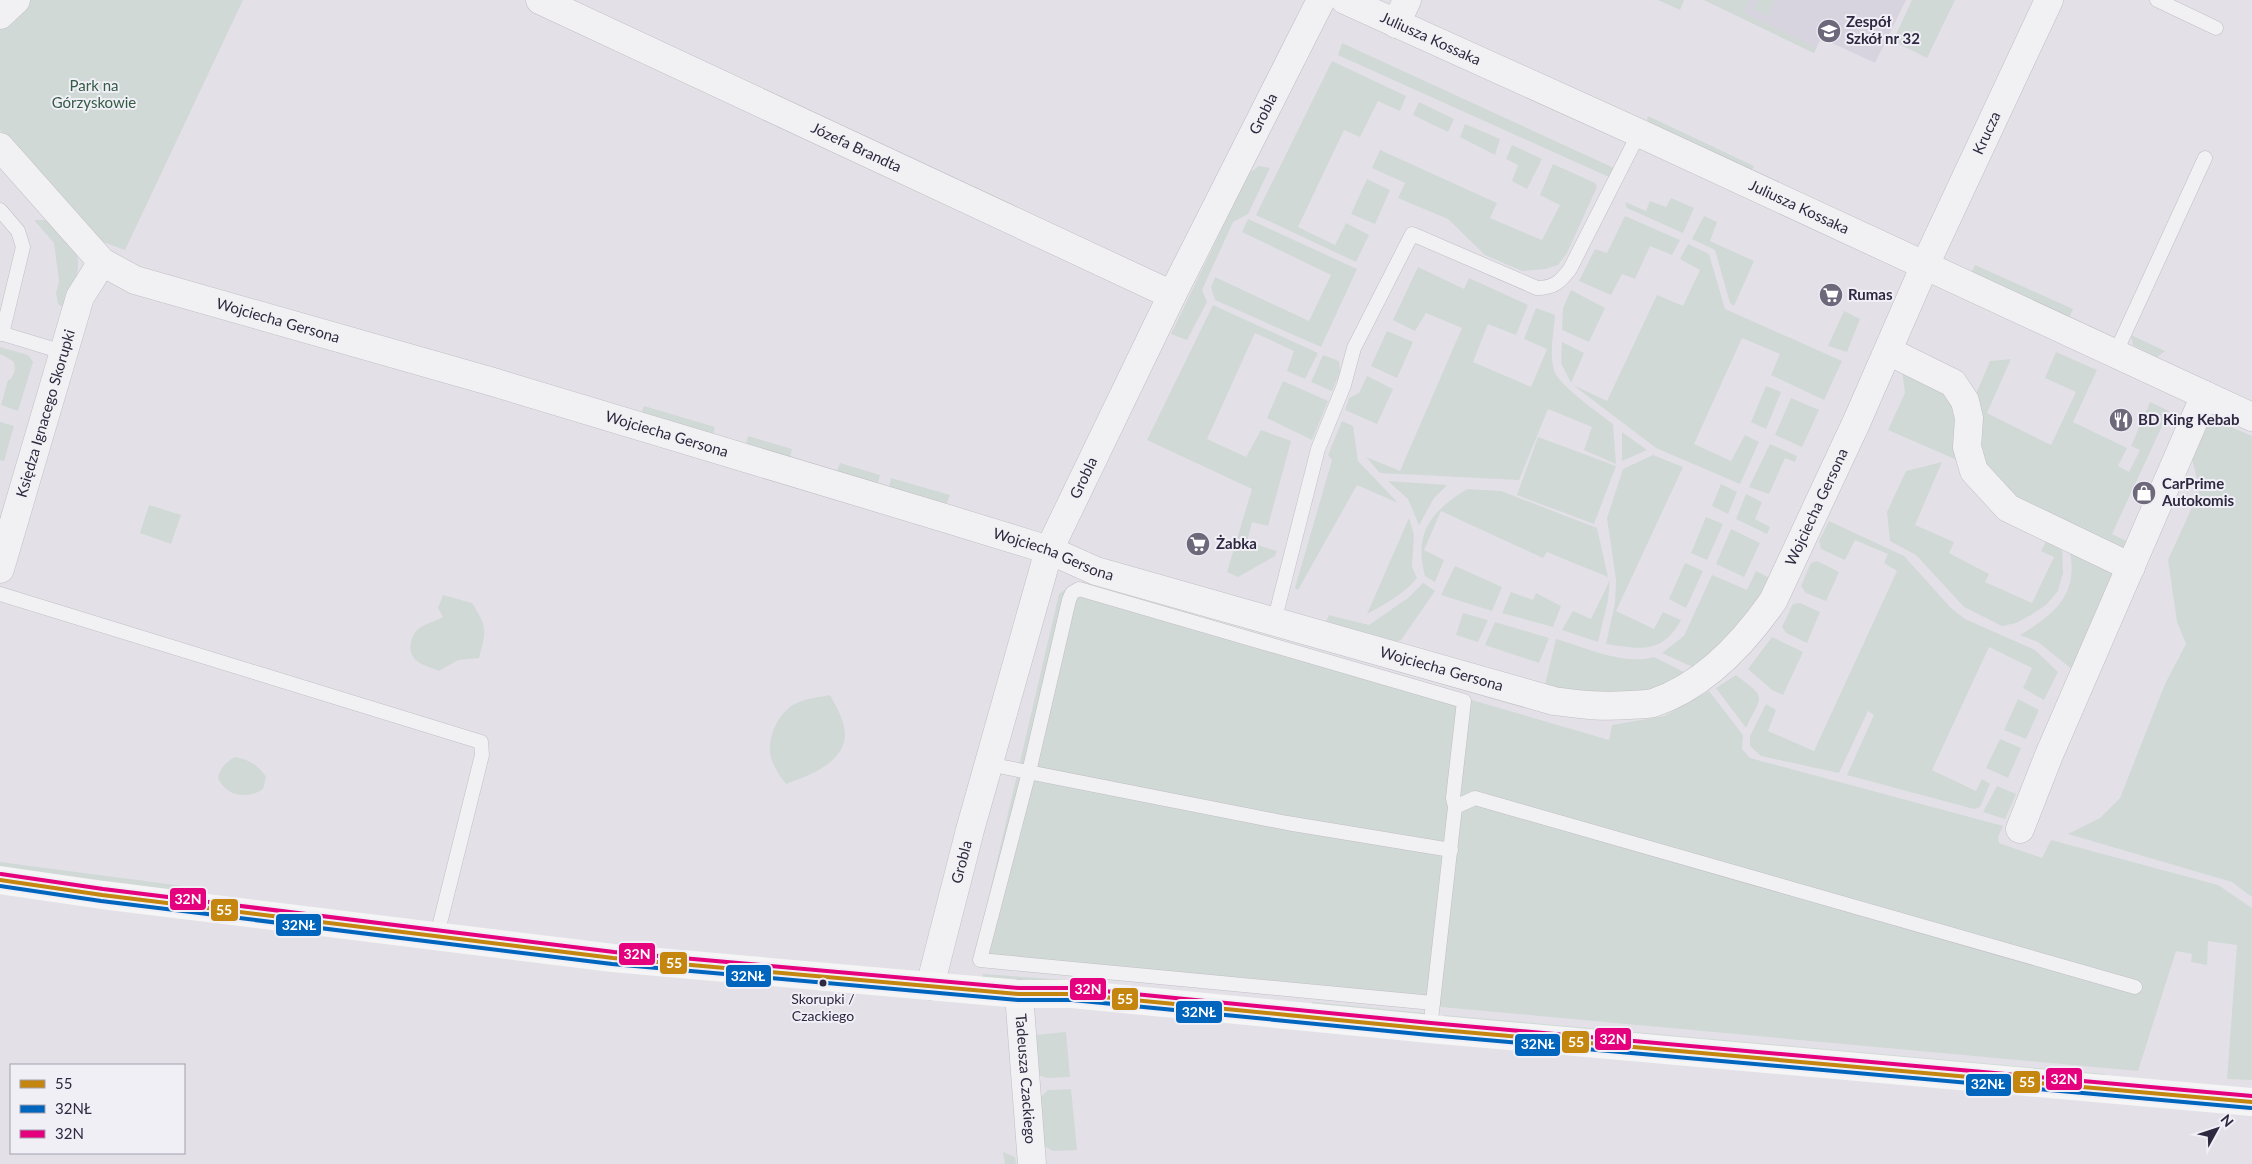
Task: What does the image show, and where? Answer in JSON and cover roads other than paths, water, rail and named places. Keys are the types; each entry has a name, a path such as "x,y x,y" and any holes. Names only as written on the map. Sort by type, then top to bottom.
{"street":[{"path":"0,15 16,0"},
{"name":"Józefa Brandta","path":"540,0 1172,295"},
{"name":"Grobla","path":"930,986 988,764 1049,550 1172,295 1321,0"},
{"name":"Juliusza Kossaka","path":"1345,0 1401,12 1638,133 2252,417"},
{"name":"Krucza","path":"1926,266 2049,0"},
{"name":"Wojciecha Gersona","path":"0,147 102,262 135,280 485,380 1049,550 1096,570 1274,622 1554,700 1598,707 1652,703 1689,686 1723,661 1756,626 1774,601 1926,266"},
{"name":"Księdza Ignacego Skorupki","path":"0,569 80,297 102,262"},
{"path":"1888,351 1953,383 1965,401 1969,418 1967,447 1974,471 2008,508 2131,567"},
{"path":"2020,829 2205,395"},
{"path":"0,880 112,897 437,935 612,958 1019,994 1072,994 1431,1016 2252,1102"},
{"name":"Tadeusza Czackiego","path":"1019,994 1032,1164"}],"lane":[{"path":"2157,0 2216,28"},
{"path":"1274,622 1318,449 1344,385 1354,348 1412,234 1537,288 1549,288 1560,282 1570,269 1638,133"},
{"path":"2115,354 2205,158"},
{"path":"0,210 18,230 23,247 1,333 63,352"},
{"path":"1079,589 1464,701 1454,798 1455,807 1451,850 1431,1016 980,960 1029,772 1069,600 1072,593 1079,589"},
{"path":"0,594 481,742 482,755 437,935"},
{"path":"988,764 1287,823 1451,850"},
{"path":"1455,807 1476,798 2135,988"}],"place":[{"name":"Zespół Szkół nr 32","path":"1829,31"},
{"name":"Rumas","path":"1831,295"},
{"name":"BD King Kebab","path":"2121,420"},
{"name":"CarPrime Autokomis","path":"2144,493"},
{"name":"Żabka","path":"1198,544"},
{"name":"Skorupki / Czackiego","path":"823,983"}],"park label":[{"name":"Park na Górzyskowie","path":"94,94"}]}
